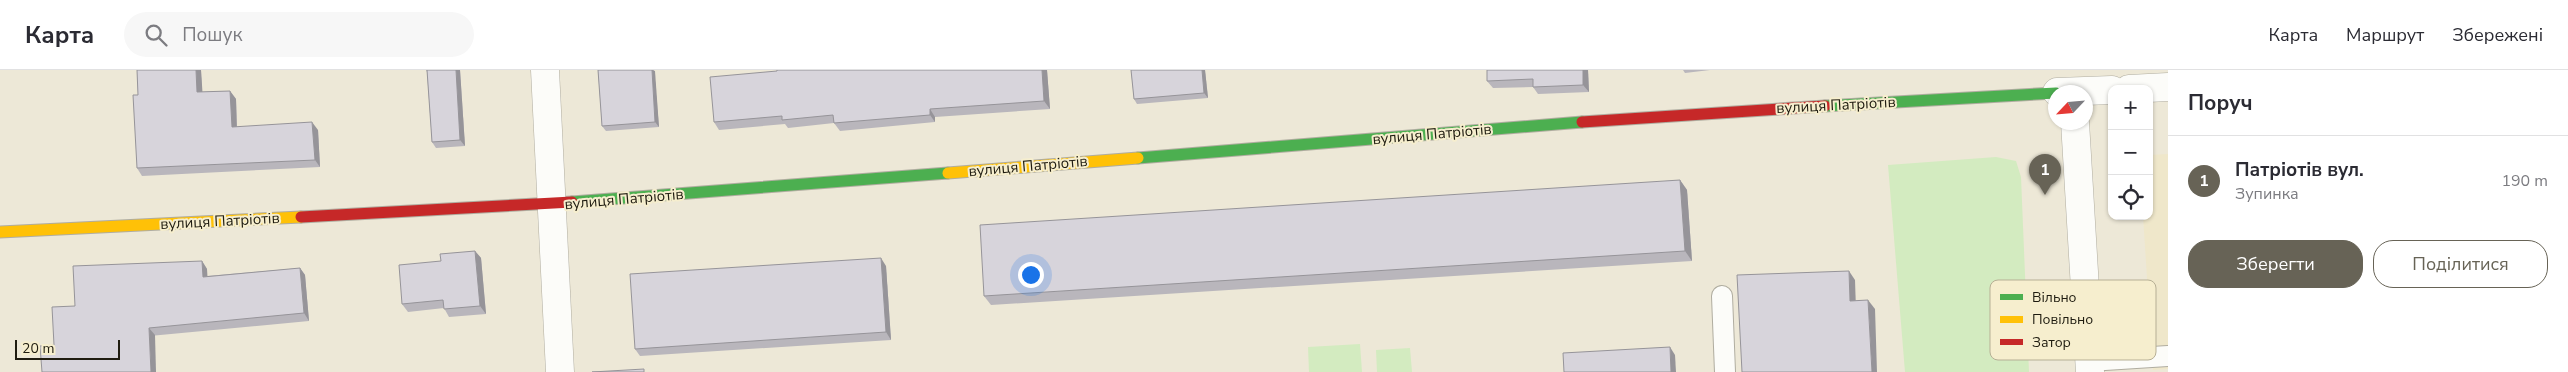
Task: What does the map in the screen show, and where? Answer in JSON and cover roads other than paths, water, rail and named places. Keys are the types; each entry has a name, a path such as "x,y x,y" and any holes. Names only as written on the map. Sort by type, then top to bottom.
{"street":[{"path":"545,70 560,372"},
{"path":"2153,88 2168,87"},
{"name":"вулиця Патріотів","path":"0,232 553,204 1727,111 2048,89"},
{"name":"вулиця Патріотів","path":"2093,89 2108,90"},
{"path":"2075,130 2085,280"}],"lane":[{"path":"1722,296 1725,372"},
{"path":"2090,367 2140,360"}],"place":[{"name":"Патріотів вул.","path":"2045,195"}]}
